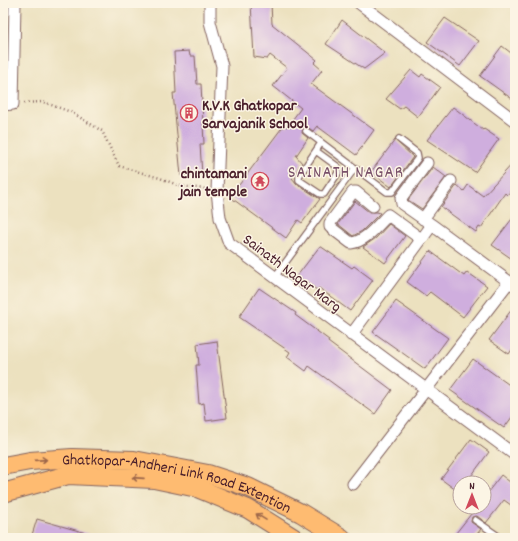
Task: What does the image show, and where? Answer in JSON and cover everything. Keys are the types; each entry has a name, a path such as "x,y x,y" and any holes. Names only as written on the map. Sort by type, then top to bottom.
{"main road":[{"name":"Ghatkopar-Andheri Link Road Extention","path":"3,466 30,461 72,458 134,460 208,474 248,487 301,513 342,538"},
{"name":"Ghatkopar-Andheri Link Road Extention","path":"3,493 68,475 154,479 197,488 248,509 291,536"},
{"path":"291,536 301,513"}],"street":[{"path":"8,105 15,3"},
{"name":"Sainath Nagar Marg","path":"210,3 210,22 222,66 217,191 220,218 228,244 426,390 513,449"},
{"path":"359,3 515,121"},
{"path":"353,484 426,390 512,284 402,204 401,198 427,163"},
{"path":"351,335 421,239 428,222 452,181"},
{"path":"373,206 356,192 353,192 330,223 330,227 351,243 357,243 388,215 421,239"}],"lane":[{"path":"306,132 387,192 392,192 418,158 417,153 399,139"},
{"path":"316,151 338,167 338,173 324,194 320,194 299,180 299,176 321,143"},
{"path":"274,278 355,168"},
{"path":"475,520 501,538"}],"path":[{"path":"8,105 43,102 71,112 102,132 119,166 160,178 180,186 217,191"}],"building":[{"path":"251,3 271,3 272,24 317,60 314,63 322,70 311,84 374,130 356,155 317,126 313,131 307,127 303,128 302,133 308,138 296,156 302,163 292,178 297,184 320,199 302,223 298,220 286,238 230,197 284,125 287,127 301,108 273,86 287,68 270,55 267,59 254,57"},
{"path":"445,18 479,41 460,66 427,42"},
{"path":"342,20 385,53 364,69 326,44"},
{"path":"502,46 515,56 515,101 480,76"},
{"name":"K.V.K Ghatkopar Sarvajanik School","path":"189,51 190,56 195,56 197,84 201,84 204,144 200,144 202,175 181,176 173,93 176,93 174,52"},
{"path":"411,70 420,77 422,74 440,87 418,117 404,106 400,109 386,99"},
{"path":"453,107 483,130 484,129 499,139 475,172 427,140"},
{"path":"395,140 413,157 391,187 371,172"},
{"path":"515,161 515,186 507,195 505,193 481,228 479,227 476,232 441,207 457,185 464,191 468,185 483,196"},
{"path":"433,167 446,177 422,209 408,200"},
{"path":"355,201 369,212 380,213 362,231 353,236 338,224"},
{"path":"515,215 515,261 492,245"},
{"path":"389,224 405,236 385,263 363,247 376,238"},
{"path":"320,246 352,268 354,266 373,280 350,311 319,288 317,290 297,276"},
{"path":"430,251 464,276 467,272 487,286 463,317 430,292 426,296 407,282"},
{"path":"259,288 296,313 295,315 329,340 328,342 392,390 375,414 309,366 306,371 287,357 290,352 239,317"},
{"path":"396,301 448,338 425,369 373,332"},
{"path":"515,305 515,345 509,354 489,340"},
{"path":"217,341 227,418 206,421 204,403 199,404 196,365 199,365 197,344"},
{"path":"473,359 515,389 515,413 504,428 450,390"},
{"path":"471,439 489,452 472,475 452,475 452,487 441,479"},
{"path":"501,475 515,486 515,508 504,500 486,523 477,516 472,517 471,522 481,529 474,538 452,538 470,515 492,515 492,487"},
{"path":"37,519 93,535 93,538 31,538"}],"place":[{"name":"K.V.K Ghatkopar Sarvajanik School","path":"189,113"},
{"name":"chintamani jain temple","path":"260,181"}],"district":[{"name":"SAINATH NAGAR","path":"346,171"}]}
